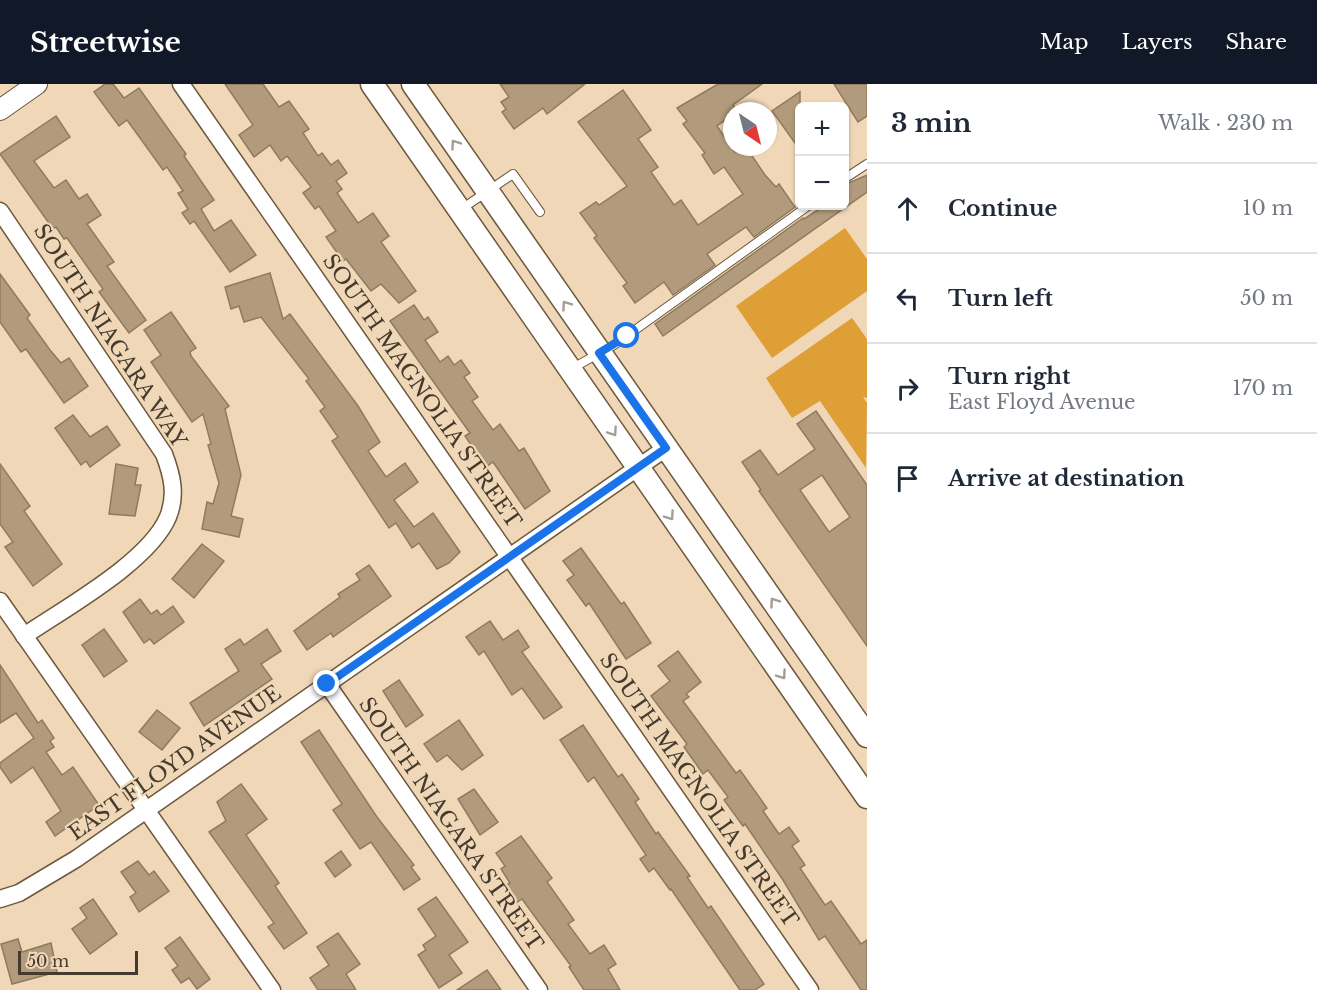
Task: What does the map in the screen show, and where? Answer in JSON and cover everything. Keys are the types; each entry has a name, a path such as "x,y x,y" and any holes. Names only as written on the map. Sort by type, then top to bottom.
{"main road":[{"path":"372,84 637,468 863,784"},
{"path":"413,84 867,736"}],"street":[{"path":"0,110 37,84"},
{"name":"SOUTH MAGNOLIA STREET","path":"181,84 810,990"},
{"name":"SOUTH NIAGARA WAY","path":"0,211 164,454 171,475 173,495 168,516 155,538 132,561 24,636"},
{"name":"EAST FLOYD AVENUE","path":"0,899 46,878 148,809 666,448"},
{"path":"0,601 148,809 272,990"},
{"name":"SOUTH NIAGARA STREET","path":"327,684 539,990"}],"lane":[{"path":"849,176 867,164"},
{"path":"460,210 513,174 540,212"},
{"path":"570,370 599,353 802,210"}],"shaded area":[{"path":"845,228 867,259 867,291 772,358 736,306"},
{"path":"852,318 867,339 867,398 863,397 867,403 866,468 820,401 792,418 766,378"}],"building":[{"path":"105,84 113,84 124,98 139,88 186,154 184,156 214,200 201,209 214,231 231,220 256,255 230,272 194,221 190,224 182,213 188,209 178,193 183,191 167,167 163,170 127,120 119,126 94,92"},
{"path":"225,84 263,84 279,107 289,101 309,129 303,133 318,156 322,153 331,165 338,160 347,173 336,181 342,189 337,193 358,223 373,213 389,236 381,242 416,291 399,303 381,284 371,291 346,259 343,261 326,237 336,231 319,206 315,209 303,193 311,187 287,156 281,161 270,145 254,157 239,135 253,125"},
{"path":"500,84 585,84 547,114 543,108 514,129 502,112 506,109 501,102 509,97"},
{"path":"718,84 762,84 737,102 723,102 723,122 717,126 723,135 723,156 752,156 776,187 779,184 795,207 754,237 746,227 707,254 715,265 673,295 664,282 635,303 623,286 627,283 594,238 597,236 580,213 596,202 599,205 627,186 578,122 623,90 651,130 638,139 658,167 651,172 674,205 681,200 698,225 743,194 724,167 714,174 702,155 705,153 683,124 687,121 677,108"},
{"path":"834,84 867,84 867,116 858,122 849,108 849,102 845,102"},
{"path":"800,92 800,102 795,102 795,143 777,118 777,108"},
{"path":"56,116 70,137 34,161 54,188 66,180 79,199 87,194 101,215 87,224 114,262 107,266 146,320 129,333 99,292 103,289 67,238 64,239 56,227 53,229 0,154"},
{"path":"867,175 867,192 849,205 849,183"},
{"path":"818,210 842,210 663,336 655,324"},
{"path":"270,273 283,319 290,314 358,406 380,442 368,451 386,477 405,463 418,482 394,500 414,527 433,513 460,552 449,563 437,569 419,543 412,548 396,523 389,528 332,441 338,437 320,411 325,407 306,381 309,379 261,317 244,322 239,306 231,309 225,287"},
{"path":"0,274 30,315 27,318 50,350 61,363 69,358 88,386 64,403 26,349 21,352 0,322"},
{"path":"414,305 424,320 428,317 438,332 425,340 440,362 448,356 454,365 461,360 470,373 464,377 478,397 472,401 493,430 500,424 519,451 524,448 550,491 525,509 493,462 486,467 465,436 470,433 390,321"},
{"path":"171,312 196,348 190,352 191,356 229,406 225,409 241,475 231,516 243,519 239,537 202,529 207,502 213,504 219,483 208,445 211,444 203,414 192,422 151,362 161,355 144,330"},
{"path":"816,411 867,485 867,646 759,491 761,490 742,462 760,450 778,475 815,449 797,424","holes":["822,475 850,517 829,532 800,490"]},
{"path":"73,415 90,437 107,426 120,445 90,467 86,461 81,465 55,428"},
{"path":"0,464 30,506 24,511 62,564 33,586 5,547 13,542 0,524"},
{"path":"116,464 138,468 135,485 141,485 135,516 109,514"},
{"path":"202,544 224,561 194,598 172,579"},
{"path":"581,548 621,604 624,602 651,643 626,659 589,603 586,606 567,580 574,575 563,561"},
{"path":"369,565 391,596 333,637 331,633 307,650 294,631 340,597 338,594 360,580 356,574"},
{"path":"140,599 151,614 157,610 161,615 173,606 184,622 154,644 150,639 144,643 123,612"},
{"path":"490,621 503,640 518,630 529,647 522,652 562,707 544,719 522,688 512,695 484,651 479,655 466,637"},
{"path":"104,629 127,661 104,677 82,645"},
{"path":"267,629 281,651 261,664 272,679 204,726 190,703 239,671 225,649 240,639 244,645"},
{"path":"678,651 701,682 686,694 689,697 683,701 736,773 740,770 767,808 763,811 779,834 789,827 799,841 792,846 805,865 800,868 825,905 831,901 861,944 867,940 867,990 861,990 825,936 819,940 783,880 745,824 743,826 724,800 728,797 708,770 703,774 684,747 687,744 651,696 670,681 658,666"},
{"path":"0,665 38,723 42,720 54,738 50,741 54,747 46,752 62,775 73,767 99,805 55,836 46,822 61,811 33,767 11,783 0,767 0,763 34,738 16,713 0,723"},
{"path":"399,680 423,715 406,727 383,691"},
{"path":"157,710 180,728 162,750 139,732"},
{"path":"459,720 483,755 462,770 447,755 437,762 424,744"},
{"path":"583,725 618,777 622,774 639,799 635,802 656,834 658,832 690,876 687,877 708,908 711,906 764,984 755,990 740,990 671,889 654,868 649,872 640,859 646,855 594,777 588,782 560,740"},
{"path":"319,730 377,817 414,865 411,867 420,879 404,890 371,842 360,849 333,810 342,804 301,742"},
{"path":"241,784 267,819 246,835 279,883 275,886 307,933 284,949 268,927 274,923 209,832 226,821 217,802"},
{"path":"474,789 498,822 480,835 458,799"},
{"path":"521,836 552,878 547,882 574,920 568,924 590,954 604,945 616,964 608,969 620,990 584,990 569,967 571,966 522,899 516,903 503,887 510,883 501,869 505,866 496,853"},
{"path":"341,851 351,865 335,877 325,863"},
{"path":"138,861 149,875 154,871 169,891 139,912 130,897 136,893 121,872"},
{"path":"436,897 468,942 449,955 462,973 439,988 418,955 426,950 423,945 436,936 418,909"},
{"path":"93,899 117,934 90,954 72,929 87,918 80,908"},
{"path":"338,933 360,964 346,974 356,990 318,990 310,978 329,965 317,947"},
{"path":"180,937 210,979 197,989 189,978 181,983 172,970 178,966 165,948"},
{"path":"18,939 22,952 51,943 57,972 12,984 1,944"},
{"path":"487,970 501,990 457,990"}],"route":[{"path":"327,684 666,448 599,353 627,336"}]}
